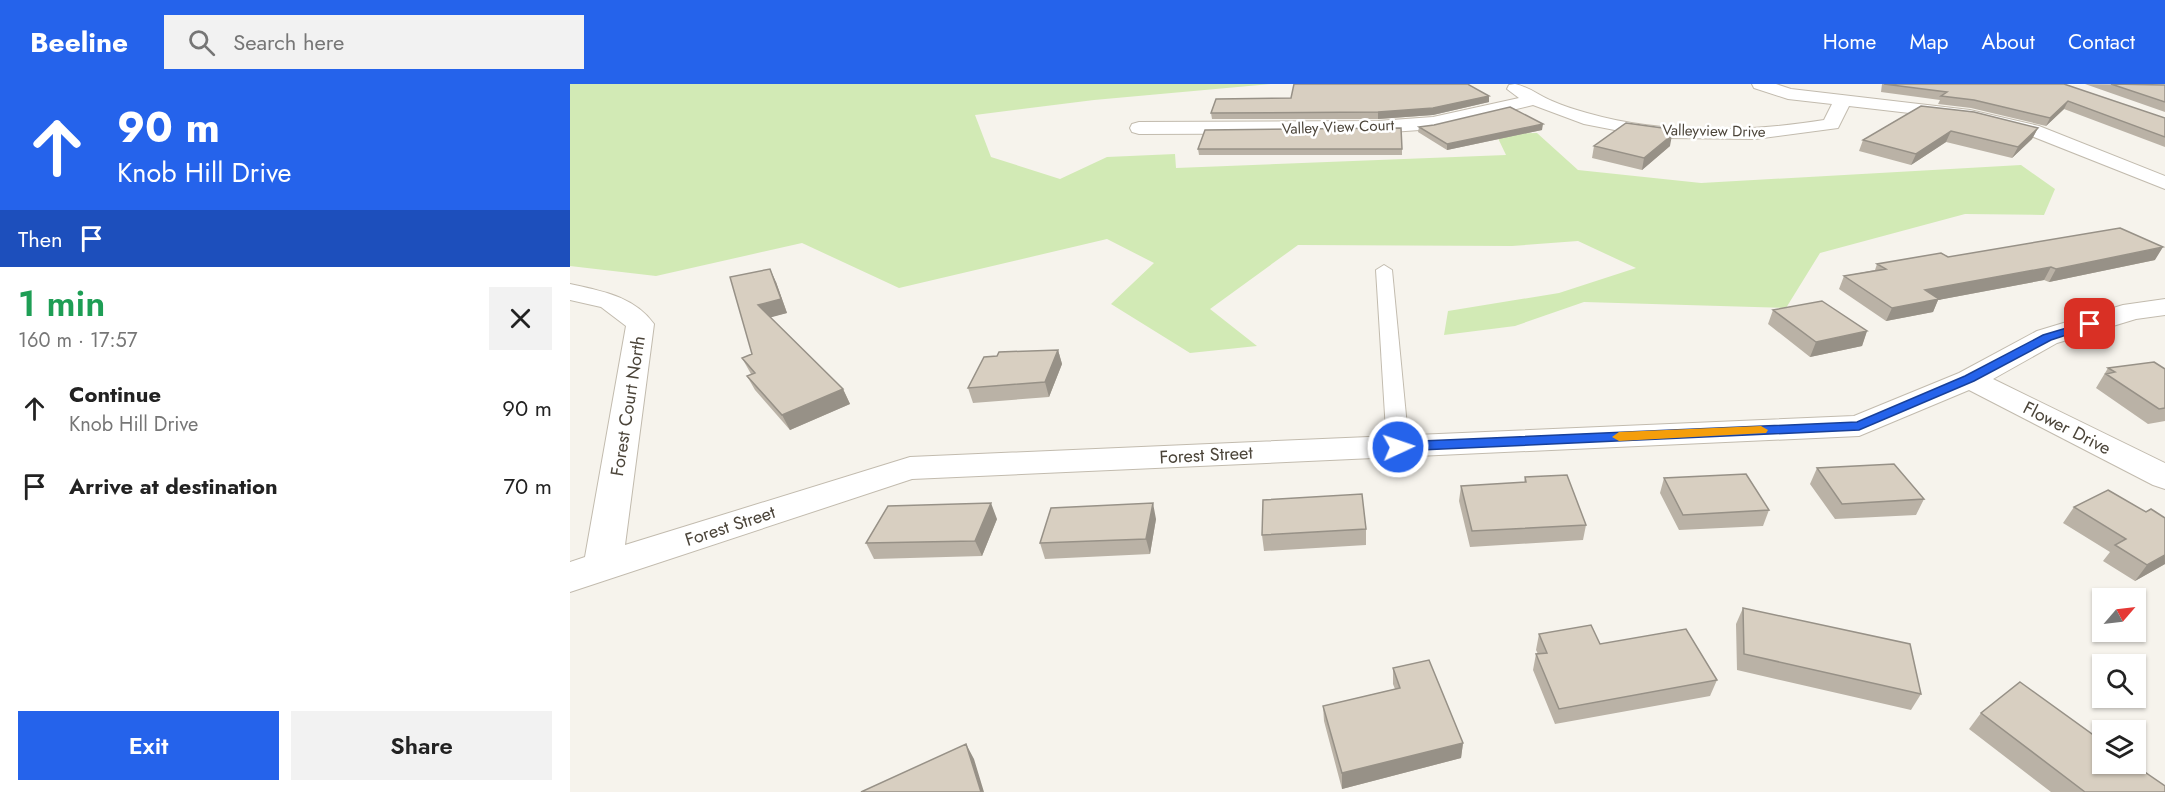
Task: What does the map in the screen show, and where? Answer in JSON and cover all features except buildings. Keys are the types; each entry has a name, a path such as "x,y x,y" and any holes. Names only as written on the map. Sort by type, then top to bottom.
{"street":[{"name":"Valleyview Drive","path":"1508,84 1533,100 1594,120 1665,132 1731,135 1793,132 1831,124 1842,102"},
{"path":"1760,84 1788,94 1970,115 2032,130 2165,183"},
{"name":"Valley View Court","path":"1139,128 1378,127 1433,123 1533,100"},
{"name":"Forest Court North","path":"570,292 610,301 640,324 603,566"},
{"path":"1970,379 2047,338 2133,311 2165,307"},
{"name":"Forest Street","path":"570,577 910,468 1859,426 1970,379"},
{"name":"Flower Drive","path":"1970,379 2165,477"}],"lane":[{"path":"1384,270 1398,447"}],"green space":[{"path":"570,84 1271,84 1094,100 975,115 991,157 1060,179 1107,157 1175,154 1176,168 1506,155 1496,134 1537,133 1578,170 1701,183 2021,165 2055,189 2044,215 1965,214 1820,253 1786,308 1584,302 1515,326 1444,335 1448,311 1559,293 1636,268 1578,241 1512,246 1298,245 1210,309 1257,346 1190,353 1111,304 1154,263 1107,239 899,288 802,243 656,276 570,266"}],"slow traffic":[{"path":"1619,437 1761,430"}],"route":[{"path":"1398,447 1859,426 1970,379 2047,338 2090,324"}]}
